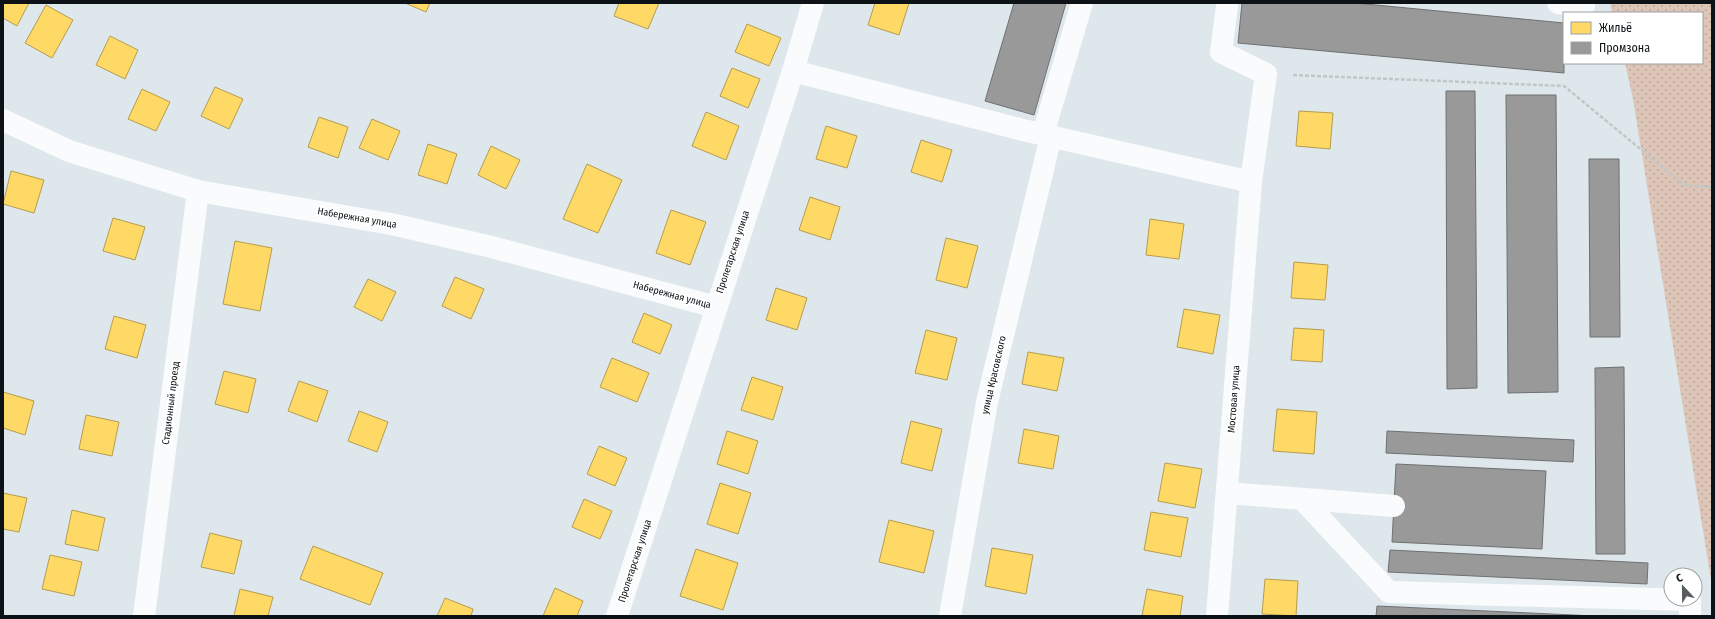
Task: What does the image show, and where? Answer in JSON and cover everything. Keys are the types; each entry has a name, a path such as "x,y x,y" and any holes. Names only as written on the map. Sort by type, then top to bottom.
{"street":[{"name":"Пролетарская улица","path":"617,616 793,71 813,3"},
{"name":"улица Красовского","path":"950,616 987,402 1047,136 1082,3"},
{"path":"1558,3 1584,6"},
{"path":"1223,4 1221,52 1266,74"},
{"path":"793,71 1047,136 1251,182"},
{"name":"Мостовая улица","path":"1217,616 1251,182 1266,74"},
{"name":"Набережная улица","path":"3,120 69,151 198,190 391,224 492,248 716,307"},
{"name":"Стадионный проезд","path":"144,616 198,190"},
{"path":"1227,493 1394,506"},
{"path":"1302,499 1389,592 1690,600 1690,616"}],"path":[{"path":"1266,74 1564,86 1684,185 1712,187"}],"shaded area":[{"path":"1610,3 1712,3 1712,586 1633,99 1625,64 1703,64 1703,12 1612,12"}],"building: Жильё":[{"path":"3,3 29,3 17,26 3,18"},
{"path":"405,3 430,3 426,12"},
{"path":"619,3 659,3 648,29 614,16"},
{"path":"875,3 909,3 899,35 868,25"},
{"path":"46,5 73,20 52,58 25,43"},
{"path":"747,24 781,38 769,66 735,52"},
{"path":"110,36 138,50 125,79 96,65"},
{"path":"732,68 760,79 748,108 720,96"},
{"path":"215,87 243,99 229,129 201,116"},
{"path":"142,89 170,102 156,131 128,119"},
{"path":"1299,111 1333,113 1330,149 1296,146"},
{"path":"706,112 739,126 726,160 692,146"},
{"path":"319,117 348,127 338,158 308,147"},
{"path":"372,119 400,131 388,160 359,148"},
{"path":"826,126 857,136 847,168 816,159"},
{"path":"921,140 952,150 942,182 911,172"},
{"path":"428,144 457,154 447,184 418,175"},
{"path":"491,146 520,160 506,189 478,175"},
{"path":"587,164 622,180 598,233 563,219"},
{"path":"11,171 44,180 34,213 3,204"},
{"path":"810,197 840,207 830,240 799,230"},
{"path":"671,210 706,222 690,265 656,253"},
{"path":"113,218 145,227 135,260 103,251"},
{"path":"1150,219 1184,224 1179,259 1146,255"},
{"path":"946,238 978,246 967,288 936,280"},
{"path":"235,241 272,248 260,311 223,304"},
{"path":"1294,262 1328,265 1325,300 1291,298"},
{"path":"455,277 484,289 471,319 442,306"},
{"path":"368,279 396,292 382,321 354,307"},
{"path":"776,288 807,298 797,330 766,320"},
{"path":"1184,309 1220,315 1213,354 1177,347"},
{"path":"644,313 672,325 660,354 632,342"},
{"path":"114,316 146,325 137,358 105,349"},
{"path":"1294,328 1324,330 1322,362 1291,360"},
{"path":"926,330 957,338 947,380 915,373"},
{"path":"1028,352 1064,358 1057,391 1022,384"},
{"path":"612,358 649,373 637,402 600,387"},
{"path":"224,371 256,379 248,413 215,404"},
{"path":"752,377 783,387 773,420 741,410"},
{"path":"299,381 328,391 317,422 288,411"},
{"path":"3,392 34,401 25,435 3,428"},
{"path":"1277,409 1317,412 1314,454 1273,451"},
{"path":"359,411 388,422 377,452 348,441"},
{"path":"86,415 119,422 112,456 79,449"},
{"path":"911,421 942,429 932,471 901,463"},
{"path":"1024,429 1059,436 1053,469 1018,463"},
{"path":"727,431 758,441 748,474 717,464"},
{"path":"599,446 627,458 615,486 587,474"},
{"path":"1165,463 1202,469 1195,508 1158,501"},
{"path":"720,483 751,493 738,534 707,524"},
{"path":"3,493 27,498 19,532 3,529"},
{"path":"584,499 612,511 600,539 572,527"},
{"path":"72,510 105,518 98,551 65,544"},
{"path":"1151,512 1188,518 1181,557 1144,550"},
{"path":"889,520 934,531 924,573 879,562"},
{"path":"210,533 242,541 234,574 201,567"},
{"path":"313,546 383,573 370,605 300,579"},
{"path":"992,548 1033,555 1026,594 985,586"},
{"path":"696,549 738,563 723,610 680,596"},
{"path":"50,555 82,562 74,596 42,589"},
{"path":"1265,579 1298,581 1296,616 1262,614"},
{"path":"555,588 583,601 577,616 543,616"},
{"path":"240,589 273,597 268,616 234,616"},
{"path":"1147,589 1183,596 1180,616 1142,616"},
{"path":"445,598 473,609 471,616 437,616"}],"building: Промзона":[{"path":"1014,3 1066,3 1034,115 985,101"},
{"path":"1242,3 1355,3 1563,23 1564,73 1238,43"},
{"path":"1446,91 1475,91 1477,388 1447,389"},
{"path":"1506,95 1556,95 1558,392 1508,393"},
{"path":"1589,159 1619,159 1620,337 1590,337"},
{"path":"1624,367 1625,554 1596,554 1595,368"},
{"path":"1387,431 1574,440 1573,462 1386,453"},
{"path":"1396,464 1546,471 1542,549 1392,542"},
{"path":"1390,550 1648,563 1647,584 1388,572"},
{"path":"1377,606 1595,616 1376,616"}]}
